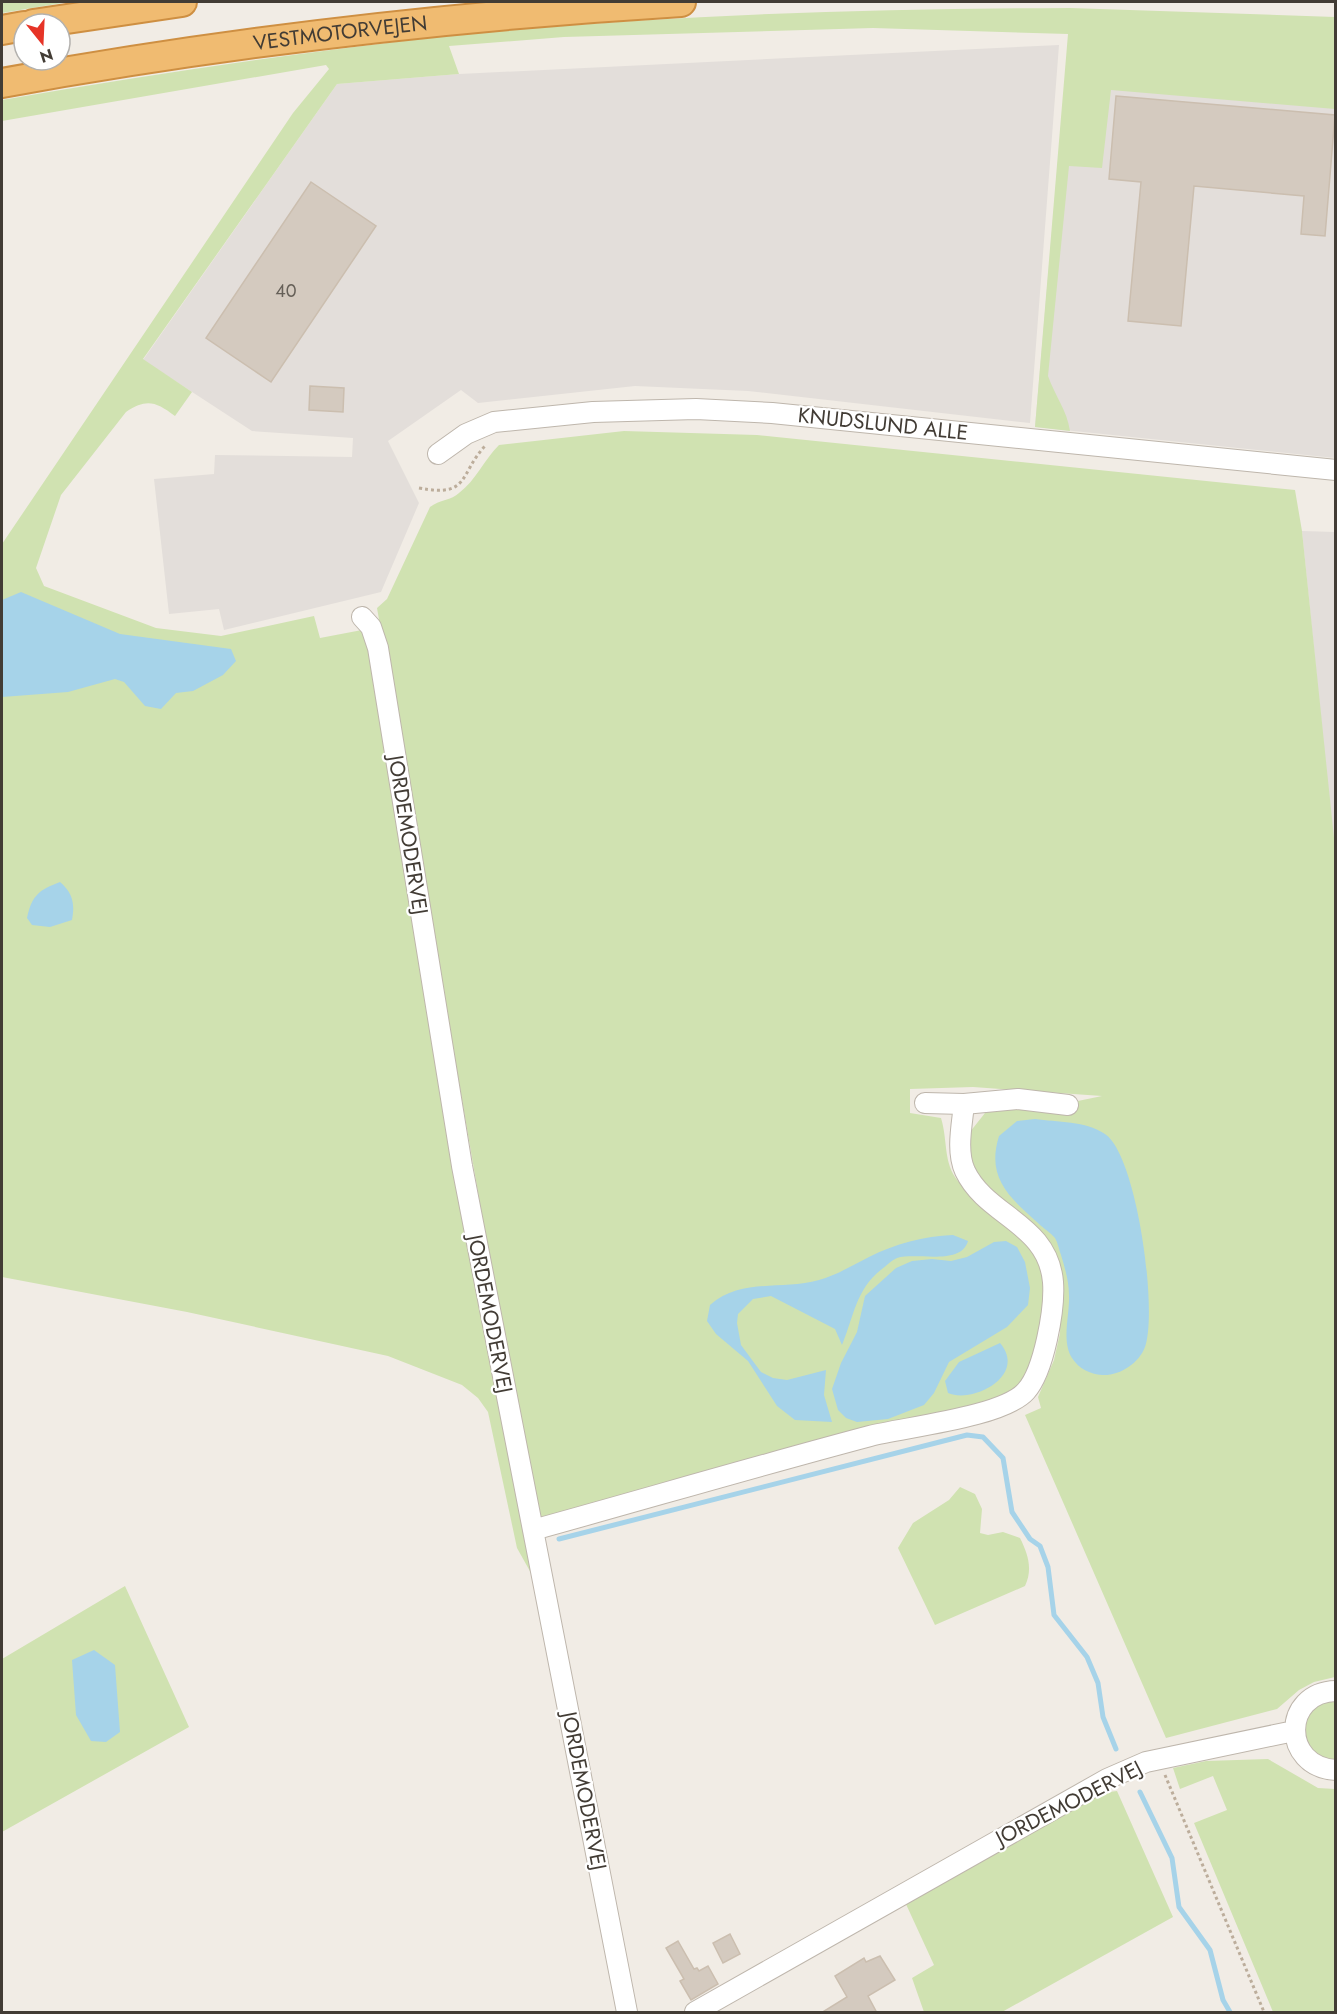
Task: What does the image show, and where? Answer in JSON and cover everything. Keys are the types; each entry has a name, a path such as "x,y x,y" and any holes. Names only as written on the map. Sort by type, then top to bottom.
{"highway":[{"path":"72,18 182,2"},
{"name":"VESTMOTORVEJEN","path":"2,83 266,41 573,8 681,2"}],"street":[{"name":"KNUDSLUND ALLE","path":"438,454 466,434 494,422 593,412 696,409 772,413 1335,470"},
{"name":"JORDEMODERVEJ","path":"362,617 371,627 378,648 462,1166 627,2013"},
{"path":"925,1103 964,1104 1018,1099 1068,1105"},
{"path":"532,1530 873,1436 1000,1407 1026,1391 1045,1352 1053,1282 1048,1260 1039,1243 982,1193 965,1171 960,1140 964,1104"},
{"path":"1335,1691 1320,1694 1306,1703 1297,1718 1295,1737 1313,1764 1335,1770"},
{"name":"JORDEMODERVEJ","path":"695,2013 1084,1791 1130,1768 1198,1750 1295,1737"}],"path":[{"path":"419,488 440,491 451,489 463,482 479,453 488,444"},
{"path":"1158,1759 1264,2013"}],"shaded area":[{"path":"1069,34 1335,45 1335,458 1035,427"},
{"path":"1059,45 1030,423 748,391 635,386 478,403 461,390 388,441 419,503 381,592 224,630 219,609 169,614 154,479 214,474 215,455 352,457 353,438 252,431 143,360 337,84 459,74"},
{"path":"1302,531 1335,532 1335,857"}],"green space":[{"path":"2,2 68,2 2,13"},
{"path":"1070,8 1335,17 1335,109 1111,90 1102,168 1069,166 1048,376 1066,416 1070,431 1035,427 1068,34 873,28 564,37 449,46 459,74 337,84 143,359 192,392 175,416 157,405 146,403 126,412 61,495 36,568 44,586 156,628 221,636 314,616 320,638 362,630 367,633 536,1582 517,1548 488,1412 478,1398 462,1385 388,1356 187,1312 2,1277 2,544 293,113 329,69 326,65 2,121 2,100 275,57 518,29 675,18 912,10"},
{"path":"624,431 757,435 1295,490 1302,531 1336,857 1335,1677 1314,1682 1299,1690 1277,1709 1166,1738 1025,1415 1041,1408 1038,1397 1054,1360 1060,1333 1061,1270 1050,1243 973,1173 966,1137 985,1113 1003,1106 1074,1114 1073,1102 1102,1096 973,1087 910,1089 910,1113 941,1118 950,1167 958,1181 1035,1247 1046,1275 1042,1337 1019,1387 1004,1399 540,1518 508,1366 377,608 387,599 430,507 453,497 465,488 499,445"},
{"path":"960,1487 975,1494 982,1509 980,1533 988,1535 1003,1532 1020,1538 1027,1556 1029,1574 1025,1586 935,1625 898,1548 913,1523 949,1500"},
{"path":"125,1586 189,1727 2,1832 2,1659"},
{"path":"1335,1698 1335,1763 1319,1760 1302,1737 1309,1709"},
{"path":"1268,1759 1318,1788 1335,1789 1335,2012 1273,2012 1194,1823 1227,1810 1213,1776 1180,1789 1173,1768 1206,1761"},
{"path":"1117,1791 1173,1917 1002,2012 924,2012 912,1978 934,1965 905,1902 1101,1793"}],"water":[{"path":"21,592 120,634 231,649 236,661 223,675 193,691 176,693 161,709 145,706 124,682 115,679 68,692 2,697 2,600"},
{"path":"60,882 68,890 72,899 72,920 50,927 32,925 27,918 34,899 42,891"},
{"path":"1035,1119 1080,1124 1105,1134 1116,1148 1127,1171 1142,1235 1149,1301 1145,1347 1134,1363 1122,1371 1109,1375 1089,1372 1081,1368 1072,1358 1066,1336 1068,1285 1057,1242 1009,1195 998,1175 996,1151 999,1136 1017,1121"},
{"path":"953,1235 968,1241 964,1249 948,1256 897,1258 873,1277 861,1294 842,1345 835,1329 771,1296 753,1299 738,1314 737,1323 741,1345 761,1372 773,1378 787,1380 826,1370 824,1395 832,1422 795,1420 777,1406 748,1361 716,1334 707,1321 710,1305 722,1296 735,1291 819,1280 899,1245 931,1237"},
{"path":"1006,1241 1017,1247 1025,1262 1030,1288 1028,1305 1007,1327 949,1362 934,1393 924,1405 888,1419 857,1422 846,1418 838,1410 832,1389 841,1363 857,1332 865,1296 896,1268 912,1261 932,1259 951,1261 967,1257 994,1242"},
{"path":"1000,1343 1007,1355 1007,1366 1002,1376 993,1385 970,1394 948,1393 945,1381 959,1362"},
{"path":"94,1650 115,1665 120,1732 106,1742 91,1741 76,1715 72,1660"}],"building":[{"path":"1116,96 1335,115 1325,236 1301,234 1304,196 1194,186 1181,326 1128,321 1141,182 1109,179"},
{"path":"311,182 376,226 271,382 206,338"},
{"path":"310,386 344,388 343,412 309,410"},
{"path":"730,1934 740,1954 723,1963 713,1943"},
{"path":"678,1941 694,1969 697,1968 699,1971 708,1966 718,1984 691,2000 680,1981 684,1979 666,1948"},
{"path":"880,1956 895,1980 868,1996 877,2013 821,2013 847,1997 835,1976 864,1958 866,1962"}],"waterway":[{"path":"559,1539 967,1435 983,1437 1003,1458 1012,1512 1030,1539 1040,1546 1048,1567 1054,1615 1087,1657 1098,1683 1103,1717 1116,1749"},
{"path":"1140,1792 1172,1858 1179,1907 1210,1950 1223,2000 1230,2012"}]}
